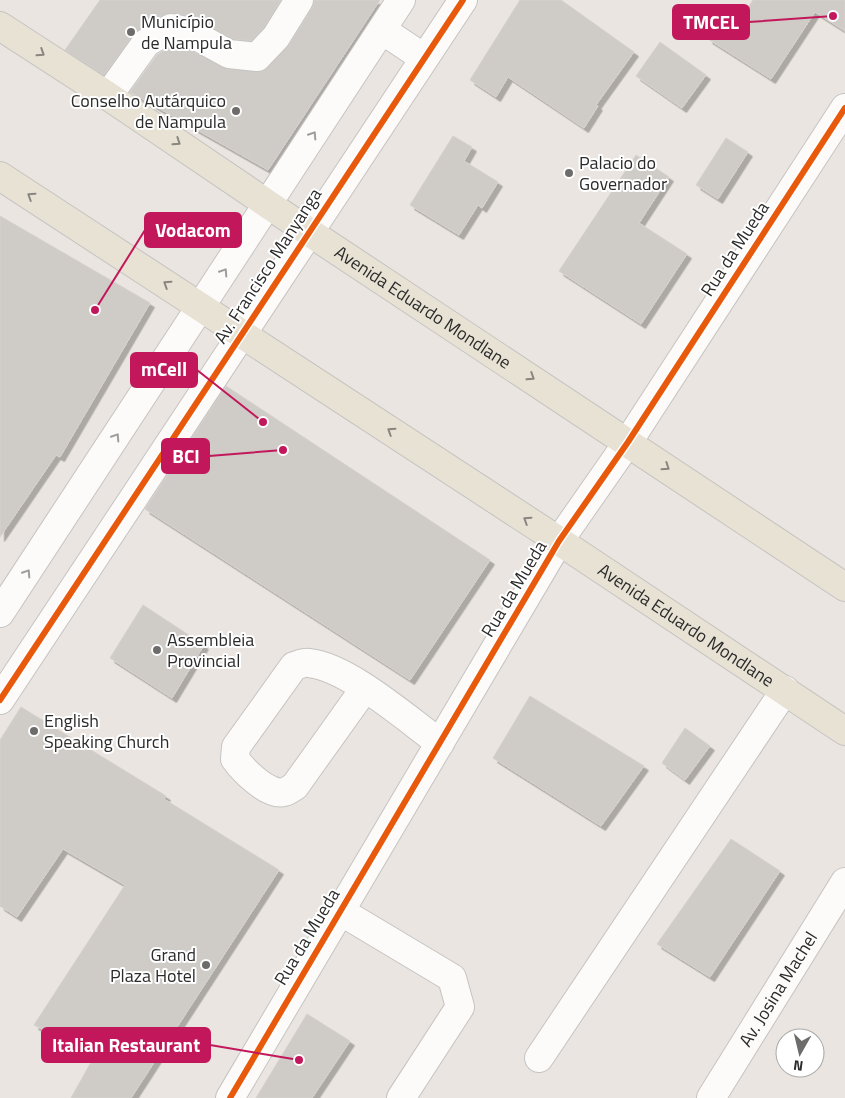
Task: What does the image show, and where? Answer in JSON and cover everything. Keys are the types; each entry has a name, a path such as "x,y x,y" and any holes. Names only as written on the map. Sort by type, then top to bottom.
{"main road":[{"name":"Avenida Eduardo Mondlane","path":"0,26 845,587"},
{"name":"Avenida Eduardo Mondlane","path":"0,176 559,541 845,731"}],"street":[{"path":"108,96 146,43 171,28 187,31 229,54 257,56 276,37 299,0"},
{"name":"Av. Francisco Manyanga","path":"0,613 202,307 401,0"},
{"name":"Av. Francisco Manyanga","path":"0,700 463,0"},
{"path":"382,30 424,58"},
{"name":"Rua da Mueda","path":"230,1098 559,541 628,442 845,108"},
{"path":"365,688 295,786 284,792 273,791 246,773 234,759 236,747 294,666 307,662 327,667 365,688 440,742"},
{"path":"539,1058 785,690"},
{"name":"Av. Josina Machel","path":"711,1098 845,882"},
{"path":"340,911 452,978 457,992 460,1007 401,1098"}],"building":[{"path":"100,0 281,0 264,27 251,41 234,39 190,16 174,13 163,15 134,34 104,75 65,50"},
{"path":"315,0 380,0 268,170 130,92 157,55 174,44 182,46 227,69 263,71 289,45"},
{"path":"520,0 561,0 634,52 596,105 598,106 584,128 508,77 496,97 470,80"},
{"path":"753,0 845,0 845,31 815,12 771,79 708,39 726,11 740,20"},
{"path":"660,42 706,75 682,108 636,76"},
{"path":"453,136 472,147 464,161 498,182 482,208 478,205 459,235 410,205"},
{"path":"726,138 748,152 718,199 696,185"},
{"path":"636,155 669,177 639,223 687,254 641,324 559,271"},
{"path":"0,216 150,303 60,457 56,455 0,537"},
{"path":"226,386 490,560 410,680 145,509"},
{"path":"143,605 204,645 172,698 110,658"},
{"path":"530,696 644,766 601,826 493,758"},
{"path":"21,707 166,796 164,799 279,870 131,1098 71,1098 95,1055 34,1025 125,885 63,849 17,917 0,906 0,740"},
{"path":"685,728 710,746 685,780 662,763"},
{"path":"731,839 780,871 710,977 657,944"},
{"path":"307,1014 350,1041 312,1098 256,1098"}],"cycle path":[{"path":"0,700 463,0"},
{"path":"230,1098 559,541 628,442 845,108"}],"place":[{"name":"TMCEL","path":"833,16"},
{"name":"Município de Nampula","path":"131,32"},
{"name":"Conselho Autárquico de Nampula","path":"236,111"},
{"name":"Palacio do Governador","path":"569,173"},
{"name":"Vodacom","path":"95,310"},
{"name":"mCell","path":"263,422"},
{"name":"BCI","path":"283,450"},
{"name":"Assembleia Provincial","path":"157,650"},
{"name":"English Speaking Church","path":"34,731"},
{"name":"Grand Plaza Hotel","path":"206,965"},
{"name":"Italian Restaurant","path":"299,1060"}]}
